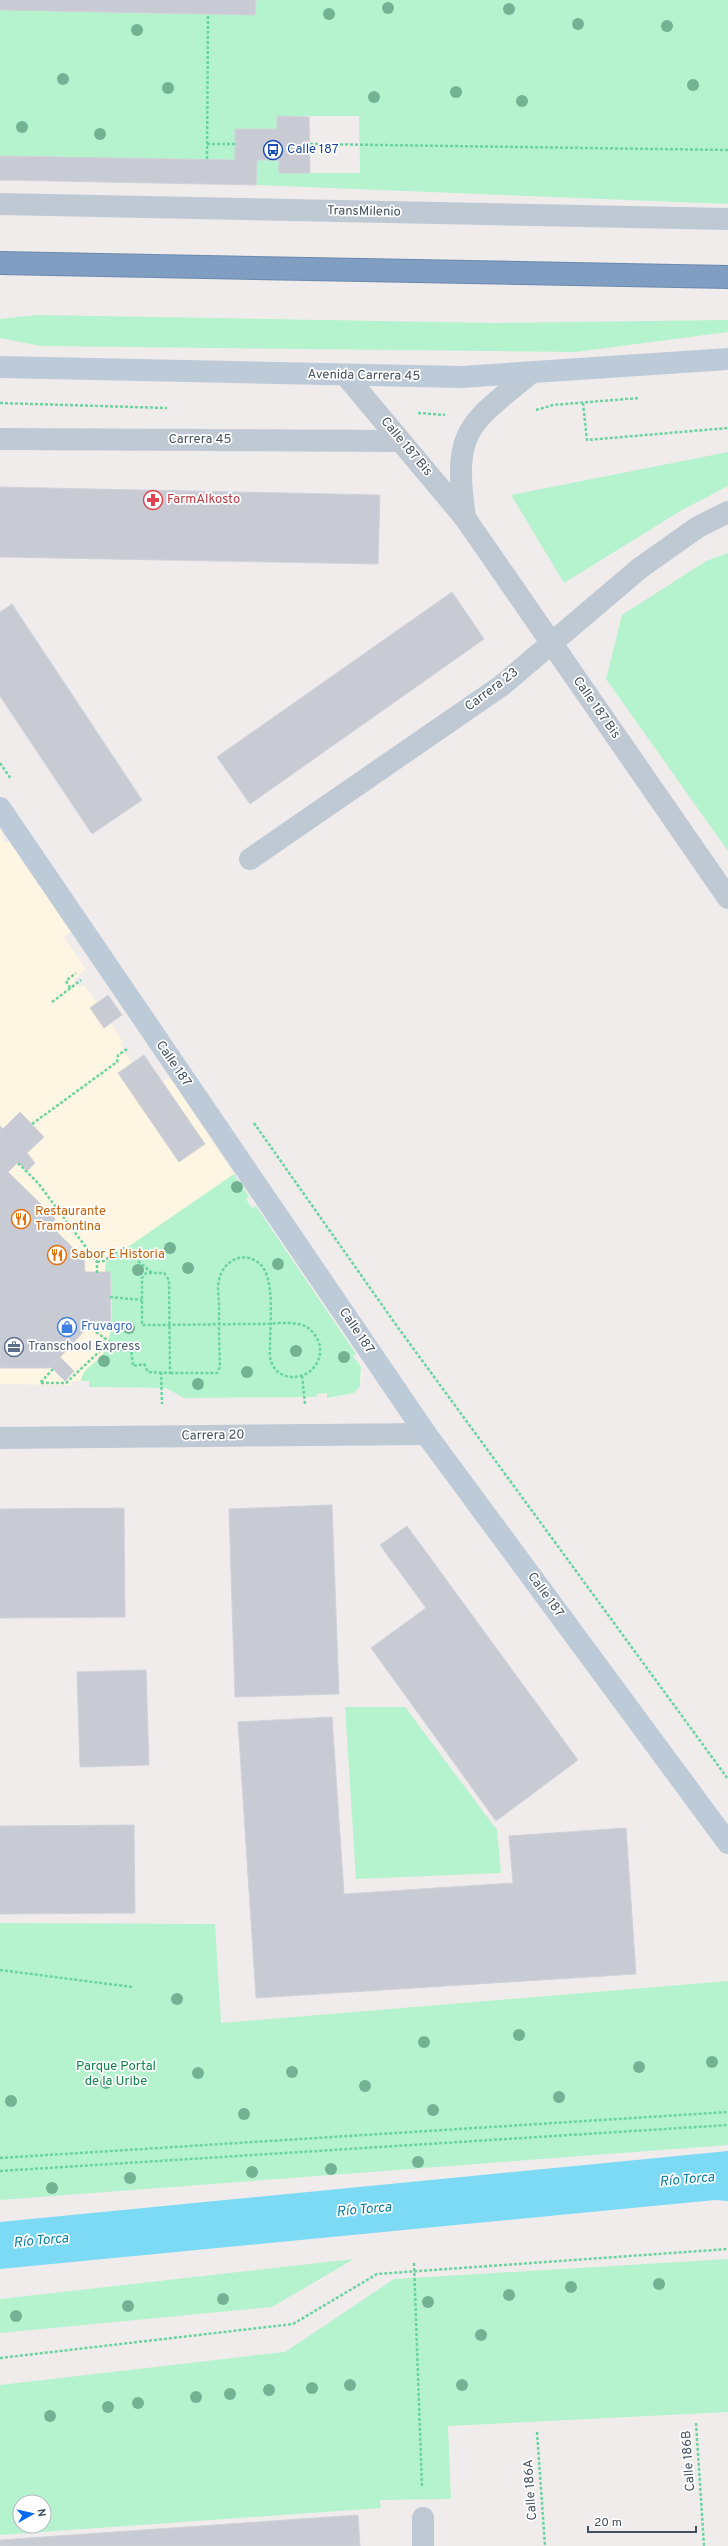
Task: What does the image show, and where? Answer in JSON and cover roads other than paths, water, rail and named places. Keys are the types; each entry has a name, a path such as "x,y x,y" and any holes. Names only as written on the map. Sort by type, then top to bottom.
{"highway":[{"path":"0,263 728,277"}],"street":[{"name":"TransMilenio","path":"0,204 728,219"},
{"name":"Avenida Carrera 45","path":"0,367 347,376 461,377 728,359"},
{"name":"Calle 187 Bis","path":"465,518 460,480 461,454 465,438 473,424 482,414 531,373"},
{"name":"Calle 187 Bis","path":"347,376 465,518 728,898"},
{"name":"Carrera 45","path":"0,439 400,441"},
{"name":"Carrera 23","path":"250,859 501,686 640,568 698,527 728,512"},
{"name":"Calle 187","path":"0,808 426,1434 728,1843"},
{"name":"Carrera 20","path":"0,1438 426,1434"},
{"path":"422,2518 423,2546"}],"water":[{"name":"Río Torca","path":"728,2151 728,2201 715,2200 0,2269 0,2222"}],"place":[{"name":"Calle 187","path":"273,150"},
{"name":"FarmAlkosto","path":"153,500"},
{"name":"Restaurante Tramontina","path":"21,1219"},
{"name":"Sabor E Historia","path":"57,1255"},
{"name":"Fruvagro","path":"67,1327"},
{"name":"Transchool Express","path":"14,1347"}],"park label":[{"name":"Parque Portal de la Uribe","path":"116,2074"}]}
